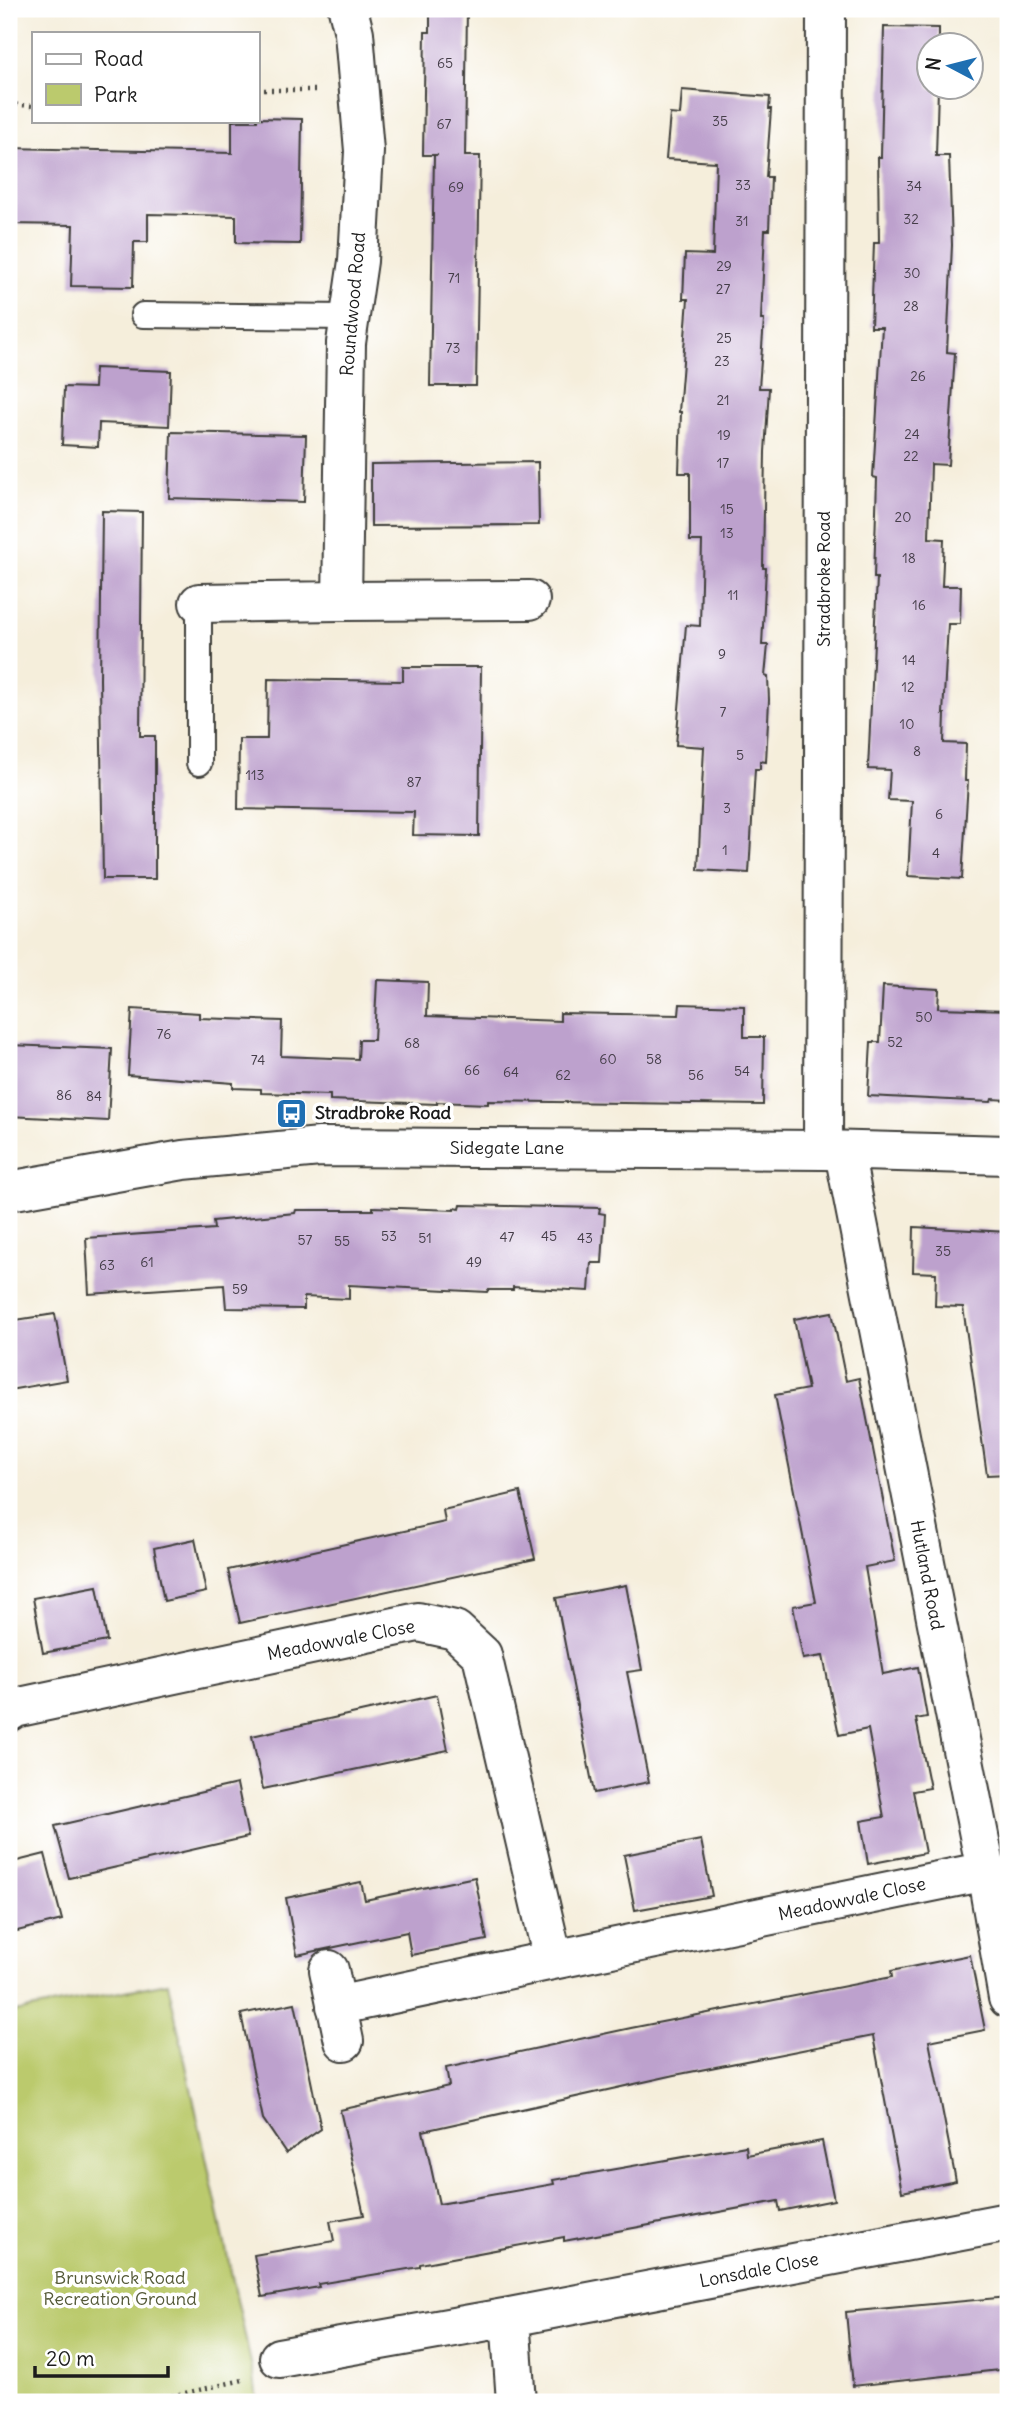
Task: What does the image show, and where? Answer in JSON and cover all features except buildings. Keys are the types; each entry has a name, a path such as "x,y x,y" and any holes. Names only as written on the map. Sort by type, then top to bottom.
{"street":[{"name":"Roundwood Road","path":"342,601 346,342 358,261 364,152 354,33 348,9"},
{"name":"Stradbroke Road","path":"826,9 833,1151"},
{"path":"199,603 530,600"},
{"name":"Sidegate Lane","path":"9,1191 183,1160 320,1147 1008,1154"},
{"name":"Hutland Road","path":"833,1151 986,1871 1008,1998"},
{"name":"Meadowvale Close","path":"9,1712 15,1708 418,1622 455,1630 482,1656 553,1960"},
{"name":"Meadowvale Close","path":"336,2006 986,1871"},
{"name":"Lonsdale Close","path":"279,2358 1008,2222"},
{"path":"510,2317 516,2402"}],"lane":[{"path":"143,315 349,317"},
{"path":"199,603 199,763"}],"path":[{"path":"259,90 360,91"},
{"path":"9,104 32,106"},
{"path":"152,2402 254,2377 279,2358"}],"green space":[{"name":"Brunswick Road Recreation Ground","path":"168,1983 254,2377 257,2402 9,2402 9,2013"}],"place":[{"name":"Stradbroke Road","path":"292,1113"}]}
